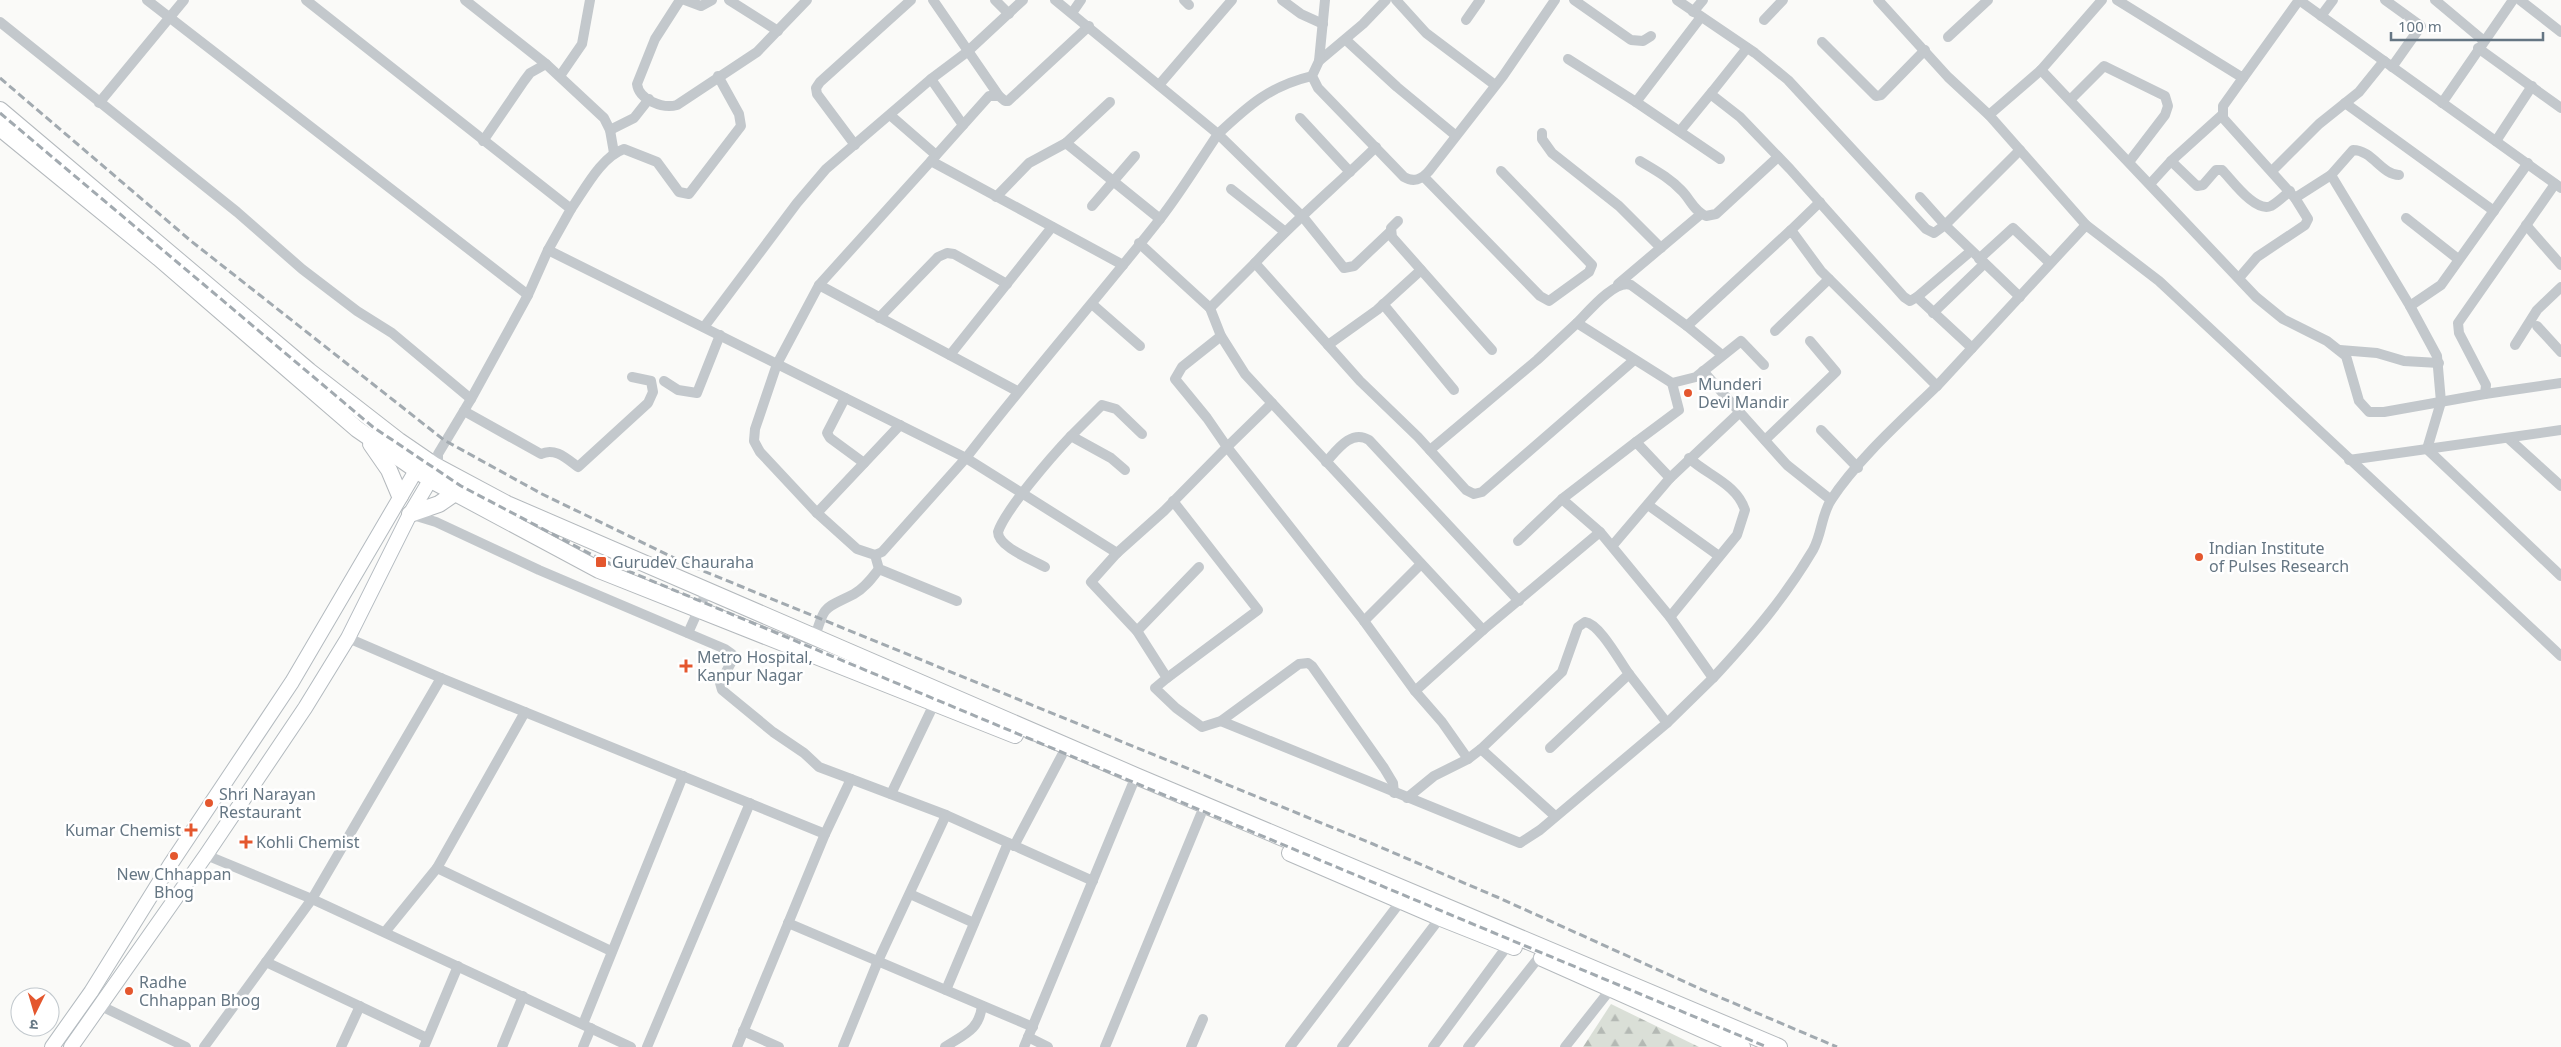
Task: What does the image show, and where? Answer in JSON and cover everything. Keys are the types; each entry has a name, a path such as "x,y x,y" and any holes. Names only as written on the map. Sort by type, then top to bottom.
{"highway":[{"path":"0,110 105,206 182,270 429,466 455,493 472,500 598,570 935,702 1062,755 1135,780 1202,814 1401,901 1445,913"},
{"path":"0,128 105,206"},
{"path":"182,270 357,430 383,460 400,496"},
{"path":"357,430 507,504 815,637 1135,780 1445,913 1762,1044 1779,1047"},
{"path":"410,514 439,504 455,493"},
{"path":"1543,953 1610,990 1742,1047"}],"main road":[{"path":"52,1047 91,992 170,865 292,682 400,496 429,466"},
{"path":"72,1047 206,855 305,708 348,638 410,514 429,466"}],"street":[{"path":"147,0 528,295"},
{"path":"99,102 184,0"},
{"path":"465,0 546,64 604,118 610,130 614,154"},
{"path":"560,76 582,44 590,0"},
{"path":"680,0 655,39 638,81 638,89 649,99 663,107 677,105 718,76 757,52 807,0"},
{"path":"686,0 701,6 712,0"},
{"path":"729,0 778,31"},
{"path":"855,145 817,94 816,88 820,82 912,0"},
{"path":"933,0 999,96 1005,101 1008,101 1089,26"},
{"path":"995,0 1009,14"},
{"path":"704,327 812,185 931,79 968,52 1024,0"},
{"path":"1055,0 1089,26 1218,134 1303,217 1347,269 1354,266 1390,232 1392,226 1398,221"},
{"path":"1072,13 1081,0"},
{"path":"1160,85 1232,0"},
{"path":"1282,0 1301,14 1323,24"},
{"path":"1312,76 1319,61 1325,0"},
{"path":"1319,61 1346,40 1386,0"},
{"path":"1396,0 1426,33 1495,84"},
{"path":"1466,20 1480,0"},
{"path":"1312,76 1318,88 1407,179 1415,180 1424,177 1556,0"},
{"path":"1574,0 1631,40 1643,41 1651,36"},
{"path":"1677,0 1747,48 1788,80 1928,232 1934,233 1945,225 2020,150"},
{"path":"1636,102 1697,14 1703,0"},
{"path":"1764,20 1783,0"},
{"path":"1878,0 1948,77 1989,115 2086,225 2159,281 2561,656"},
{"path":"1948,37 1988,0"},
{"path":"1989,115 2041,70 2102,0"},
{"path":"2117,0 2243,78"},
{"path":"2238,278 2257,257 2308,222 2307,215 2293,194 2225,121 2222,115 2223,106 2299,0 2558,186 2526,225 2463,314 2457,326 2486,385 2485,394"},
{"path":"2321,16 2333,0"},
{"path":"2272,172 2319,124 2359,92 2388,64 2422,26 2385,0"},
{"path":"2436,0 2481,45 2561,108"},
{"path":"2442,103 2513,0"},
{"path":"2520,0 2561,32"},
{"path":"309,1 483,141 571,208"},
{"path":"0,22 237,212 302,269 357,311 392,333 471,399"},
{"path":"1346,40 1397,88 1456,135"},
{"path":"1822,42 1876,96 1881,95 1925,50"},
{"path":"1680,131 1747,48"},
{"path":"1568,60 1636,102 1720,159"},
{"path":"483,141 530,73 546,64"},
{"path":"2070,100 2104,66 2165,96 2168,106 2165,115 2128,162"},
{"path":"2041,70 2238,278 2277,315 2340,350 2349,362 2359,401 2369,412 2384,412 2561,383"},
{"path":"429,466 471,399 528,295 548,250 571,208 599,170 614,154 624,149 651,159 666,173 679,192 689,194 741,126 739,114 718,76"},
{"path":"999,96 989,96 819,285 777,364 755,429 754,441 760,452 817,513 858,549 875,555 882,552 966,458 1017,391 1092,304 1160,219 1218,134 1252,102 1292,81 1312,76"},
{"path":"931,79 963,125"},
{"path":"2496,141 2532,86"},
{"path":"1712,92 1718,101 1740,117 1778,157 1904,297 1910,301 1971,251"},
{"path":"610,130 634,118 649,99"},
{"path":"996,197 1030,163 1066,143 1110,102"},
{"path":"2345,103 2494,211"},
{"path":"890,114 934,158 996,197 1123,265"},
{"path":"2150,184 2170,161 2222,115"},
{"path":"1300,118 1350,172"},
{"path":"1542,133 1542,139 1552,153 1624,210 1661,248"},
{"path":"1066,143 1160,219"},
{"path":"1210,308 1284,231 1303,217 1376,147"},
{"path":"2170,161 2197,186 2203,185 2218,168 2252,202 2260,206 2272,205 2331,175 2341,166 2350,152 2357,150 2390,172 2400,175"},
{"path":"1092,206 1135,156"},
{"path":"1640,161 1674,184 1701,214 1706,216 1716,214 1778,157"},
{"path":"2410,306 2436,290 2528,164"},
{"path":"1424,177 1540,296 1549,301 1590,272 1592,265 1501,170"},
{"path":"2331,175 2410,306 2439,363 2441,402 2427,449"},
{"path":"1231,189 1284,231"},
{"path":"1920,197 1945,225 1968,245 1971,251 2020,297"},
{"path":"1687,326 1820,202"},
{"path":"1430,450 1577,323 1616,286 1701,214"},
{"path":"2406,218 2458,259"},
{"path":"1221,721 1520,843 1540,830 1554,816 1667,723 1713,678 1777,605 1816,544 1824,514 1831,500 1858,468 1937,386 2086,225"},
{"path":"2526,225 2561,266"},
{"path":"950,355 1052,227"},
{"path":"1933,313 2013,228 2050,263"},
{"path":"1791,230 1829,279 1937,386"},
{"path":"1390,232 1392,237 1492,350"},
{"path":"1139,243 1210,308 1221,336 1246,374 1483,630"},
{"path":"548,250 966,458 1117,553"},
{"path":"879,318 938,257 947,253 954,254 1007,284"},
{"path":"1255,263 1360,381 1430,450 1466,490 1474,494 1478,494 1634,361"},
{"path":"1328,345 1383,304 1421,270"},
{"path":"1776,331 1829,279"},
{"path":"819,285 1017,391"},
{"path":"1616,286 1631,285 1687,326 1722,356"},
{"path":"2515,345 2537,310 2561,287"},
{"path":"1916,297 1972,348"},
{"path":"1092,304 1140,346"},
{"path":"1383,304 1454,390"},
{"path":"1577,323 1634,361 1672,383 1689,380 1741,340 1764,365"},
{"path":"2537,326 2561,352"},
{"path":"664,381 686,392 697,393 720,335"},
{"path":"1221,336 1182,367 1175,379 1364,621 1468,759"},
{"path":"1765,440 1836,372 1810,341"},
{"path":"2340,350 2377,352 2404,360 2439,363"},
{"path":"1703,371 1787,465 1831,500"},
{"path":"464,411 541,454 548,450 555,451 578,466 648,403 653,392 651,381 632,377"},
{"path":"1518,541 1562,499 1679,410 1672,383"},
{"path":"845,398 827,433 830,438 864,463"},
{"path":"1167,678 1137,631 1091,582 1117,553 1272,403"},
{"path":"1045,567 1003,544 998,537 1000,527 1022,494 1071,436 1102,405 1116,409 1142,434"},
{"path":"1613,545 1689,458 1740,412"},
{"path":"817,513 900,425"},
{"path":"1821,430 1858,468"},
{"path":"2349,460 2561,430"},
{"path":"1071,436 1111,458 1125,470"},
{"path":"1326,462 1350,438 1362,437 1369,440 1519,601"},
{"path":"2508,438 2561,486"},
{"path":"1636,442 1670,478"},
{"path":"2427,449 2561,576"},
{"path":"1670,617 1737,535 1745,510 1742,500 1736,492 1699,468 1689,458"},
{"path":"1562,499 1613,545 1670,617 1713,678"},
{"path":"1172,501 1258,610 1155,688 1176,708 1202,727 1221,721 1299,664 1308,663 1384,768 1393,783 1394,792"},
{"path":"1648,505 1719,556"},
{"path":"410,514 436,522 539,570 725,648 732,654 733,659 720,683 722,690 773,732 804,753 819,767 946,815 1093,881"},
{"path":"1416,691 1483,630 1600,532"},
{"path":"875,555 879,569"},
{"path":"1364,621 1421,564"},
{"path":"1137,631 1199,567"},
{"path":"879,569 957,601"},
{"path":"815,637 820,619 831,603 854,594 879,569"},
{"path":"688,633 707,591"},
{"path":"1407,798 1434,776 1468,759 1481,749 1562,672 1578,627 1585,622 1598,630 1667,723"},
{"path":"348,638 441,678 825,834"},
{"path":"1550,748 1629,674"},
{"path":"204,1047 312,898 441,678"},
{"path":"891,794 935,702"},
{"path":"385,932 437,868 526,712"},
{"path":"1481,749 1554,816"},
{"path":"946,990 974,923 1011,844 1062,755"},
{"path":"583,1047 587,1026 611,951 683,776"},
{"path":"737,1047 825,834 851,779"},
{"path":"1048,1047 1026,1042 1135,780"},
{"path":"647,1047 750,803"},
{"path":"1105,1047 1202,814"},
{"path":"843,1047 878,961 946,815"},
{"path":"206,855 312,898 631,1047"},
{"path":"437,868 611,951"},
{"path":"910,894 974,923"},
{"path":"1290,1047 1401,901"},
{"path":"1342,1047 1445,913"},
{"path":"788,923 1033,1027"},
{"path":"1432,1047 1512,940"},
{"path":"1468,1047 1543,953"},
{"path":"266,962 360,1006 425,1043 458,966"},
{"path":"1565,1047 1610,990"},
{"path":"502,1047 523,996"},
{"path":"101,1006 186,1047"},
{"path":"341,1047 360,1006"},
{"path":"945,1047 975,1027 980,1020 982,1006"},
{"path":"1191,1047 1203,1019"},
{"path":"744,1031 779,1047"}],"green space":[{"path":"1611,1004 1699,1047 1583,1047"}],"railway":[{"path":"0,78 191,241 444,440 542,494 691,566 1373,844 1497,897 1705,991 1837,1047"},
{"path":"0,113 373,427 461,486 602,560 1767,1047"}],"place":[{"name":"Munderi Devi Mandir","path":"1688,393"},
{"name":"Indian Institute of Pulses Research","path":"2199,557"},
{"name":"Gurudev Chauraha","path":"601,562"},
{"name":"Metro Hospital, Kanpur Nagar","path":"686,666"},
{"name":"Shri Narayan Restaurant","path":"209,803"},
{"name":"Kumar Chemist","path":"191,830"},
{"name":"Kohli Chemist","path":"246,842"},
{"name":"New Chhappan Bhog","path":"174,856"},
{"name":"Radhe Chhappan Bhog","path":"129,991"}]}
